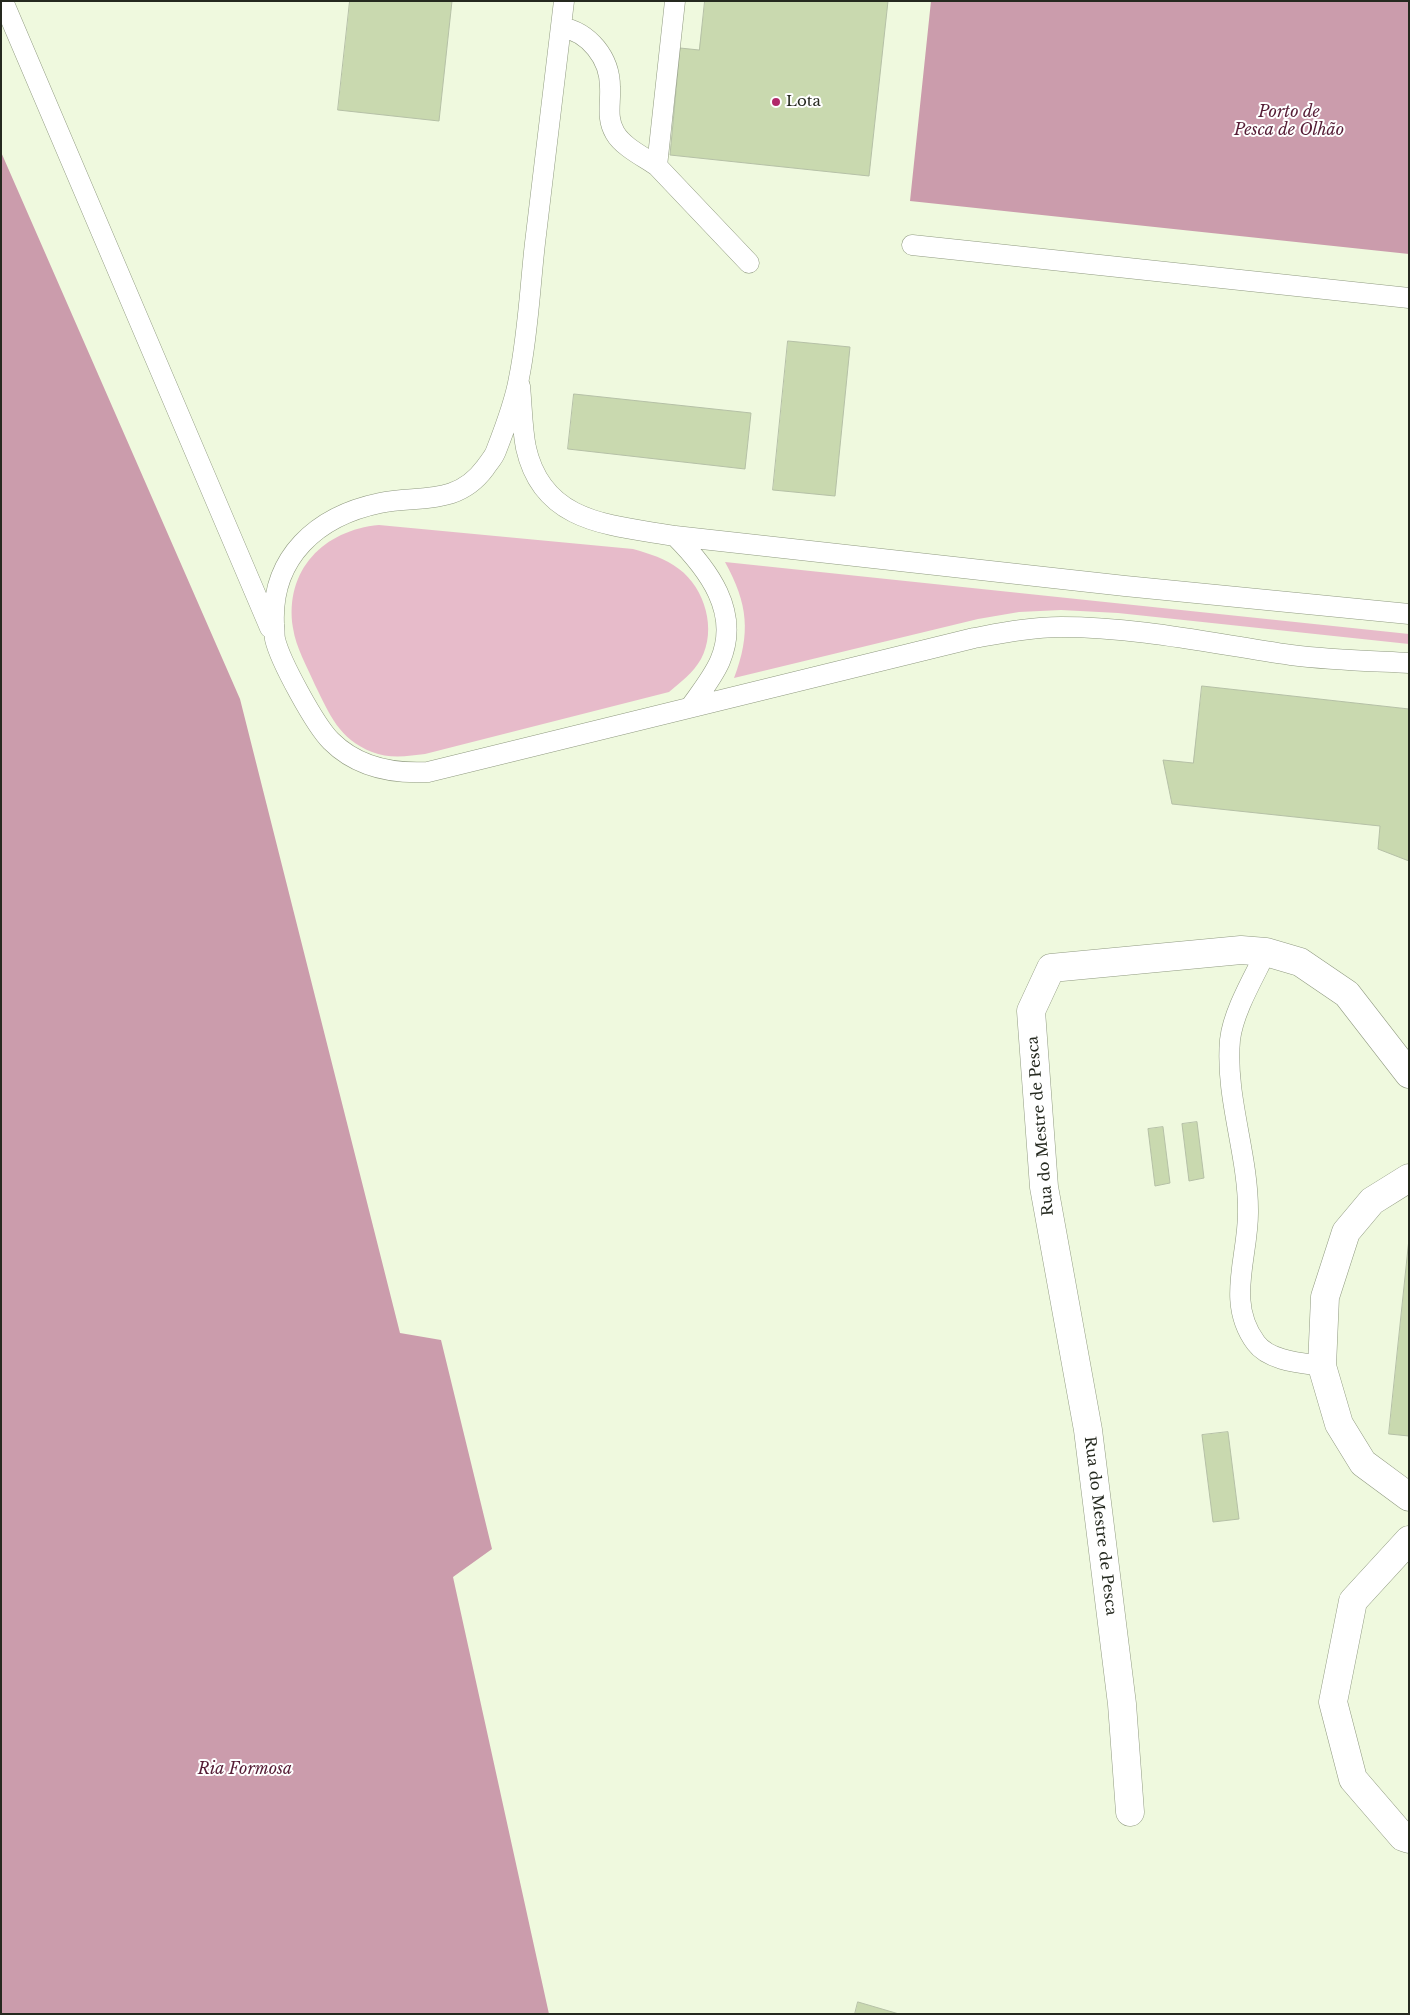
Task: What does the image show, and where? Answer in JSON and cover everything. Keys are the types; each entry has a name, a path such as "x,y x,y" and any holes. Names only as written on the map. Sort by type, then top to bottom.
{"street":[{"name":"Rua do Mestre de Pesca","path":"1130,1812 1122,1704 1088,1430 1044,1187 1031,1011 1051,968 1241,950 1266,952 1300,962 1347,994 1409,1074"},
{"path":"1409,1178 1372,1201 1346,1232 1325,1297 1322,1366 1339,1424 1363,1463 1409,1497"},
{"path":"1409,1540 1353,1601 1333,1702 1353,1779 1403,1837 1409,1839"}],"lane":[{"path":"3,1 295,684 324,734 351,757 384,770 407,773 428,772 974,638 1017,630 1059,626 1166,635 1293,655 1409,663"},
{"path":"275,639 274,609 278,580 294,551 314,532 346,512 382,503 425,500 454,494 477,479 495,454 519,380 564,1"},
{"path":"657,166 675,1"},
{"path":"561,27 582,33 601,56 609,72 610,122 616,134 628,146 657,166 749,263"},
{"path":"912,245 1409,298"},
{"path":"519,380 526,447 535,474 548,494 570,512 601,523 675,536 1126,586 1409,614"},
{"path":"675,536 697,558 710,576 720,596 726,618 726,641 720,660 691,706"},
{"path":"1266,952 1241,1005 1230,1038 1231,1074 1248,1210 1238,1294 1245,1326 1257,1345 1283,1360 1322,1366"}],"shaded area":[{"path":"379,525 633,549 657,557 679,569 688,577 702,598 708,623 706,648 694,669 669,692 425,754 392,756 372,752 361,747 343,733 331,716 302,657 293,628 292,607 295,588 302,571 325,544 359,528"},
{"path":"725,562 1409,634 1409,644 1118,613 1061,610 1019,612 978,619 734,678 743,647 744,619 742,605 733,577"}],"water":[{"name":"Porto de Pesca de Olhão","path":"931,1 1409,1 1409,254 910,201"},
{"name":"Ria Formosa","path":"1,152 240,699 400,1333 441,1340 492,1549 453,1577 549,2014 1,2014"}],"building":[{"path":"350,1 452,1 439,121 338,110"},
{"name":"Lota","path":"705,1 888,1 869,176 670,155 680,48 699,50"},
{"path":"788,341 850,347 835,496 773,490"},
{"path":"574,394 751,413 745,469 568,449"},
{"path":"1202,686 1409,709 1409,861 1378,849 1380,826 1172,804 1163,760 1193,763"},
{"path":"1197,1122 1204,1178 1189,1181 1182,1124"},
{"path":"1163,1127 1170,1183 1155,1186 1148,1129"},
{"path":"1409,1239 1409,1436 1389,1434"},
{"path":"1228,1432 1239,1519 1213,1522 1202,1435"},
{"path":"858,2002 899,2014 855,2014"}],"place":[{"name":"Lota","path":"776,102"}]}
